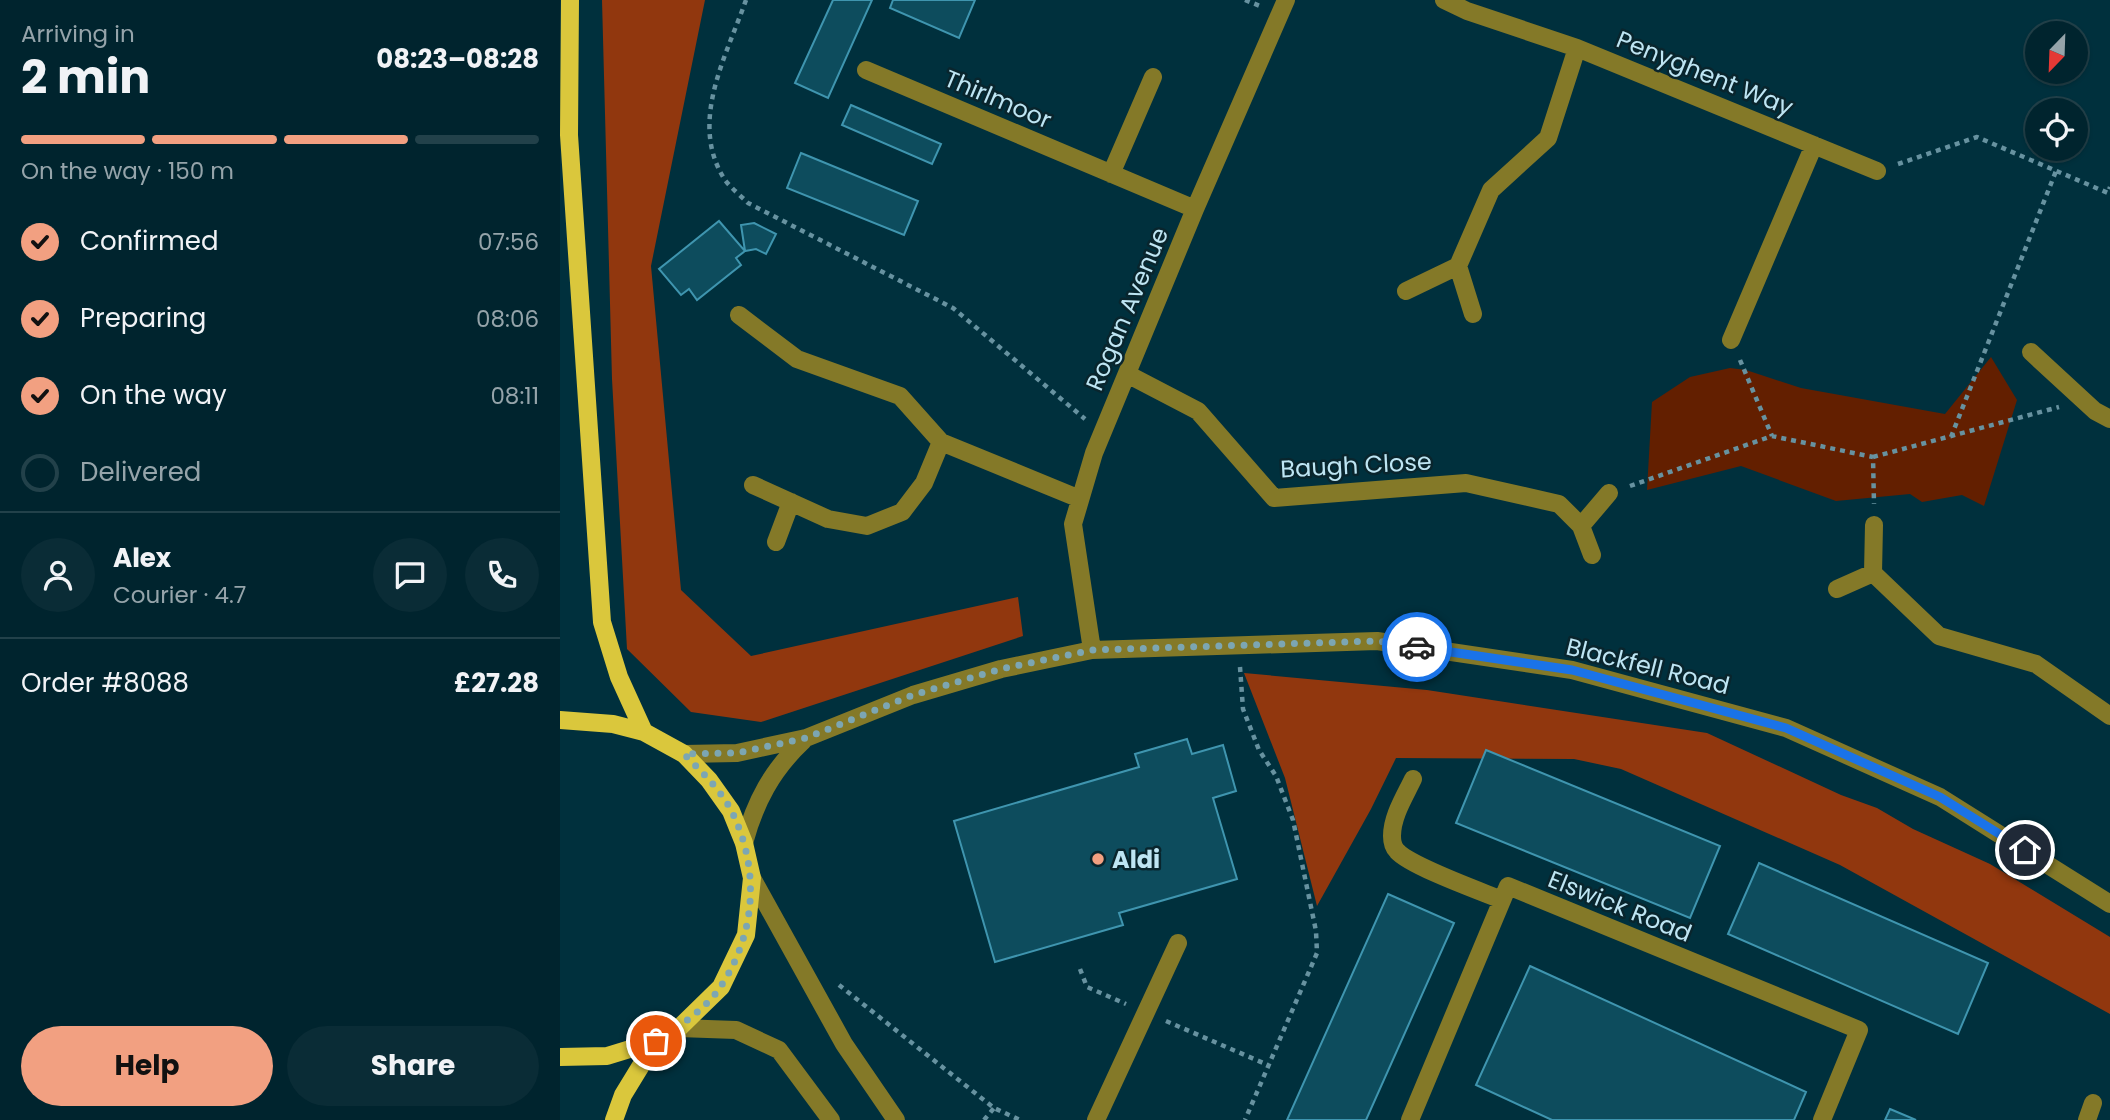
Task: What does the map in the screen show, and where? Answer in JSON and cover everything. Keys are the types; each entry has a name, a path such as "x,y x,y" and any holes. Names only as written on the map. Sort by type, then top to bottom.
{"main road":[{"path":"570,0 569,135 602,622 619,677 644,732"},
{"path":"560,720 613,724 644,732 684,754 709,780 731,811 744,843 752,878 746,935 731,967 721,987 680,1028 656,1041 607,1056 560,1057"},
{"path":"614,1120 623,1095 656,1041"}],"street":[{"name":"Rogan Avenue","path":"1092,650 1073,524 1080,499 1102,433 1286,0"},
{"name":"Penyghent Way","path":"1444,0 1577,48 1877,171"},
{"name":"Penyghent Way","path":"1458,266 1491,190 1548,138 1577,48"},
{"name":"Thirlmoor","path":"866,70 1195,209"},
{"path":"1111,174 1153,77"},
{"name":"Penyghent Way","path":"1731,340 1814,145"},
{"path":"1406,291 1458,266 1473,314"},
{"path":"739,315 797,359 900,396 941,443 1080,499"},
{"path":"2031,352 2083,401 2110,419"},
{"name":"Baugh Close","path":"1127,374 1198,411 1273,498 1466,483 1559,504 1581,526 1592,555"},
{"path":"753,485 828,519 867,526 902,512 924,483 941,443"},
{"path":"1581,526 1609,493"},
{"path":"776,542 791,502"},
{"path":"1874,525 1874,573 1939,636 2036,664 2110,716"},
{"path":"1837,590 1874,573"},
{"name":"Blackfell Road","path":"684,754 737,753 806,738 913,695 1001,669 1092,650 1377,641 1572,670 1786,728 1940,797 2110,904"},
{"name":"Blackfell Road","path":"744,843 755,808 769,779 806,738"},
{"path":"1410,1120 1502,900 1416,864 1398,853 1393,845 1392,834 1397,814 1413,779"},
{"path":"752,878 844,1044 896,1120"},
{"name":"Elswick Road","path":"1502,900 1508,886 1858,1030 1822,1120"},
{"path":"1096,1120 1178,943"},
{"path":"680,1028 736,1030 779,1050 831,1120"},
{"path":"2087,1120 2093,1103"}],"path":[{"path":"746,0 709,105 709,144 726,180 748,203 953,308 1102,433"},
{"path":"1877,171 1977,137 2109,192"},
{"path":"1951,437 2056,171"},
{"path":"1731,340 1772,436"},
{"path":"1609,493 1772,436 1873,457 2083,401"},
{"path":"1873,457 1874,525"},
{"path":"1238,645 1243,709 1259,750 1276,776 1293,820 1316,931 1317,953 1245,1120"},
{"path":"803,972 834,981 994,1108 1020,1120"},
{"path":"984,1120 994,1108"}],"shaded area":[{"path":"602,0 705,0 651,266 681,590 751,656 1018,597 1023,636 761,722 691,712 627,649 612,379"},
{"path":"1991,357 2017,400 1984,506 1962,495 1922,502 1910,494 1836,501 1741,466 1647,490 1652,402 1690,377 1730,368 1746,370 1801,388 1945,414"},
{"path":"1244,673 1427,690 1707,733 1841,795 1877,808 1913,829 1990,864 2110,937 2110,1014 1840,865 1621,769 1574,759 1396,758 1317,906 1285,778"}],"building":[{"path":"833,0 872,0 828,98 795,83"},
{"path":"893,0 975,0 959,38 890,8"},
{"path":"851,105 941,144 932,164 842,125"},
{"path":"801,153 918,201 904,235 787,188"},
{"path":"719,221 745,251 736,258 741,265 697,300 689,289 681,295 659,269"},
{"path":"754,223 776,234 766,254 756,249 745,251 741,225"},
{"name":"Aldi","path":"1187,739 1192,754 1223,745 1236,791 1213,798 1237,879 1119,913 1123,925 995,962 954,821 1139,767 1135,754"},
{"path":"1486,750 1720,846 1690,918 1456,823"},
{"path":"1759,863 1988,963 1958,1034 1728,934"},
{"path":"1388,894 1454,923 1366,1120 1287,1120"},
{"path":"1530,966 1806,1092 1794,1120 1552,1120 1476,1085"},
{"path":"1890,1109 1916,1120 1885,1120"}],"way so far":[{"path":"656,1041 680,1028 721,987 746,935 752,878 744,843 731,811 709,780 684,754 737,753 806,738 913,695 1001,669 1092,650 1377,641 1417,647"}],"place":[{"name":"Aldi","path":"1098,859"}],"route":[{"path":"1417,647 1572,670 1786,728 1940,797 2025,850"}]}
